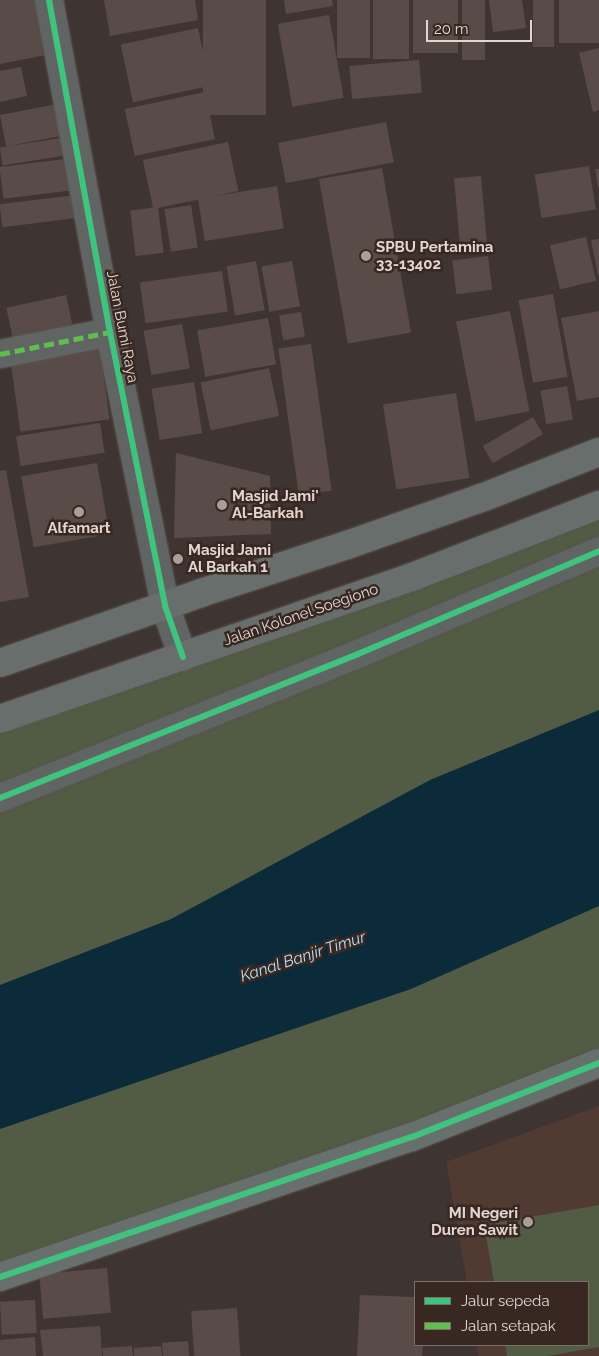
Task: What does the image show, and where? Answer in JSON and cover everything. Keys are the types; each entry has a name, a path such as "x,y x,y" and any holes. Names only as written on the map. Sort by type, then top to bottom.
{"main road":[{"path":"0,663 348,546 484,497 599,452"},
{"name":"Jalan Kolonel Soegiono","path":"0,719 412,577 599,505"}],"street":[{"name":"Jalan Bumi Raya","path":"49,0 110,332 165,606 183,656"},
{"path":"0,354 110,332"},
{"path":"0,798 358,654 599,551"},
{"path":"0,1277 412,1137 599,1063"}],"shaded area":[{"name":"MI Negeri Duren Sawit","path":"599,1106 599,1356 479,1356 477,1346 589,1346 589,1281 467,1281 446,1162"}],"green space":[{"path":"599,505 599,1063 0,1277 0,719"},
{"path":"599,1205 599,1347 548,1356 507,1356 505,1346 589,1346 589,1281 494,1281 484,1225"}],"water":[{"name":"Kanal Banjir Timur","path":"599,710 599,906 411,989 0,1129 0,985 171,919 430,780"}],"building":[{"path":"0,0 35,0 46,55 0,64"},
{"path":"104,0 195,0 198,20 110,36"},
{"path":"203,0 266,0 266,115 203,115"},
{"path":"284,0 332,0 333,6 286,14"},
{"path":"337,0 370,0 370,58 337,58"},
{"path":"373,0 409,0 409,59 373,59"},
{"path":"413,0 458,0 458,53 413,53"},
{"path":"462,0 485,0 485,60 462,60"},
{"path":"489,0 522,0 526,28 493,32"},
{"path":"533,0 554,0 554,47 533,47"},
{"path":"559,0 599,0 599,43 559,43"},
{"path":"329,15 344,98 292,107 278,24"},
{"path":"198,28 210,86 133,102 121,44"},
{"path":"599,48 599,110 593,112 579,53"},
{"path":"419,60 422,93 352,99 349,66"},
{"path":"21,67 27,96 0,102 0,71"},
{"path":"205,92 215,139 135,156 125,109"},
{"path":"57,104 63,135 6,146 0,115"},
{"path":"386,122 394,162 286,183 278,143"},
{"path":"67,137 70,155 3,165 0,148"},
{"path":"228,142 238,191 153,209 143,160"},
{"path":"73,158 77,190 3,199 0,167"},
{"path":"589,166 596,209 542,218 535,175"},
{"name":"SPBU Pertamina 33-13402","path":"382,168 411,332 348,344 319,179"},
{"path":"595,169 599,169 599,187 598,187"},
{"path":"481,176 487,247 460,249 454,178"},
{"path":"277,186 284,228 205,241 198,199"},
{"path":"76,195 79,218 2,227 0,204"},
{"path":"191,205 198,247 171,252 164,209"},
{"path":"158,207 164,253 136,256 130,210"},
{"path":"586,237 596,281 560,289 550,245"},
{"path":"599,239 599,275 598,275 591,240"},
{"path":"488,256 492,290 456,294 452,260"},
{"path":"256,261 265,310 235,315 226,266"},
{"path":"292,261 300,306 269,312 261,266"},
{"path":"222,271 228,312 146,323 140,283"},
{"path":"553,294 568,377 533,383 519,300"},
{"path":"66,295 74,333 14,346 6,308"},
{"path":"510,311 529,411 475,422 456,321"},
{"path":"599,311 599,397 577,401 561,318"},
{"path":"301,312 305,337 283,340 279,315"},
{"path":"268,318 276,364 205,377 197,331"},
{"path":"182,324 190,368 151,375 144,331"},
{"path":"99,344 110,419 20,432 10,357"},
{"path":"311,344 332,491 299,495 278,349"},
{"path":"269,368 279,416 211,430 201,383"},
{"path":"194,382 202,433 160,440 152,389"},
{"path":"567,386 573,419 546,424 540,391"},
{"path":"456,393 469,478 396,490 383,405"},
{"path":"533,417 543,434 493,463 483,446"},
{"path":"100,423 105,453 21,466 16,436"},
{"name":"Masjid Jami' Al-Barkah","path":"176,453 270,476 271,534 174,538"},
{"path":"97,463 110,534 34,547 21,476"},
{"path":"6,470 29,597 0,602 0,471"},
{"path":"107,1268 111,1313 43,1319 39,1274"},
{"path":"360,1295 414,1297 414,1346 423,1346 422,1356 357,1356"},
{"path":"35,1300 37,1333 2,1335 0,1302"},
{"path":"237,1308 240,1356 194,1356 191,1311"},
{"path":"100,1326 102,1356 43,1356 40,1330"},
{"path":"35,1337 36,1356 0,1356 0,1340"},
{"path":"188,1341 189,1356 163,1356 162,1343"},
{"path":"132,1346 133,1356 103,1356 102,1348"},
{"path":"161,1346 162,1356 134,1356 134,1348"}],"marked path":[{"path":"0,354 110,332"}],"cycle path":[{"path":"49,0 110,332 165,606 183,657"},
{"path":"0,798 358,654 599,551"},
{"path":"0,1277 412,1137 599,1063"}],"place":[{"name":"SPBU Pertamina 33-13402","path":"366,256"},
{"name":"Masjid Jami' Al-Barkah","path":"222,505"},
{"name":"Alfamart","path":"79,512"},
{"name":"Masjid Jami Al Barkah 1","path":"178,559"},
{"name":"MI Negeri Duren Sawit","path":"528,1222"}]}
